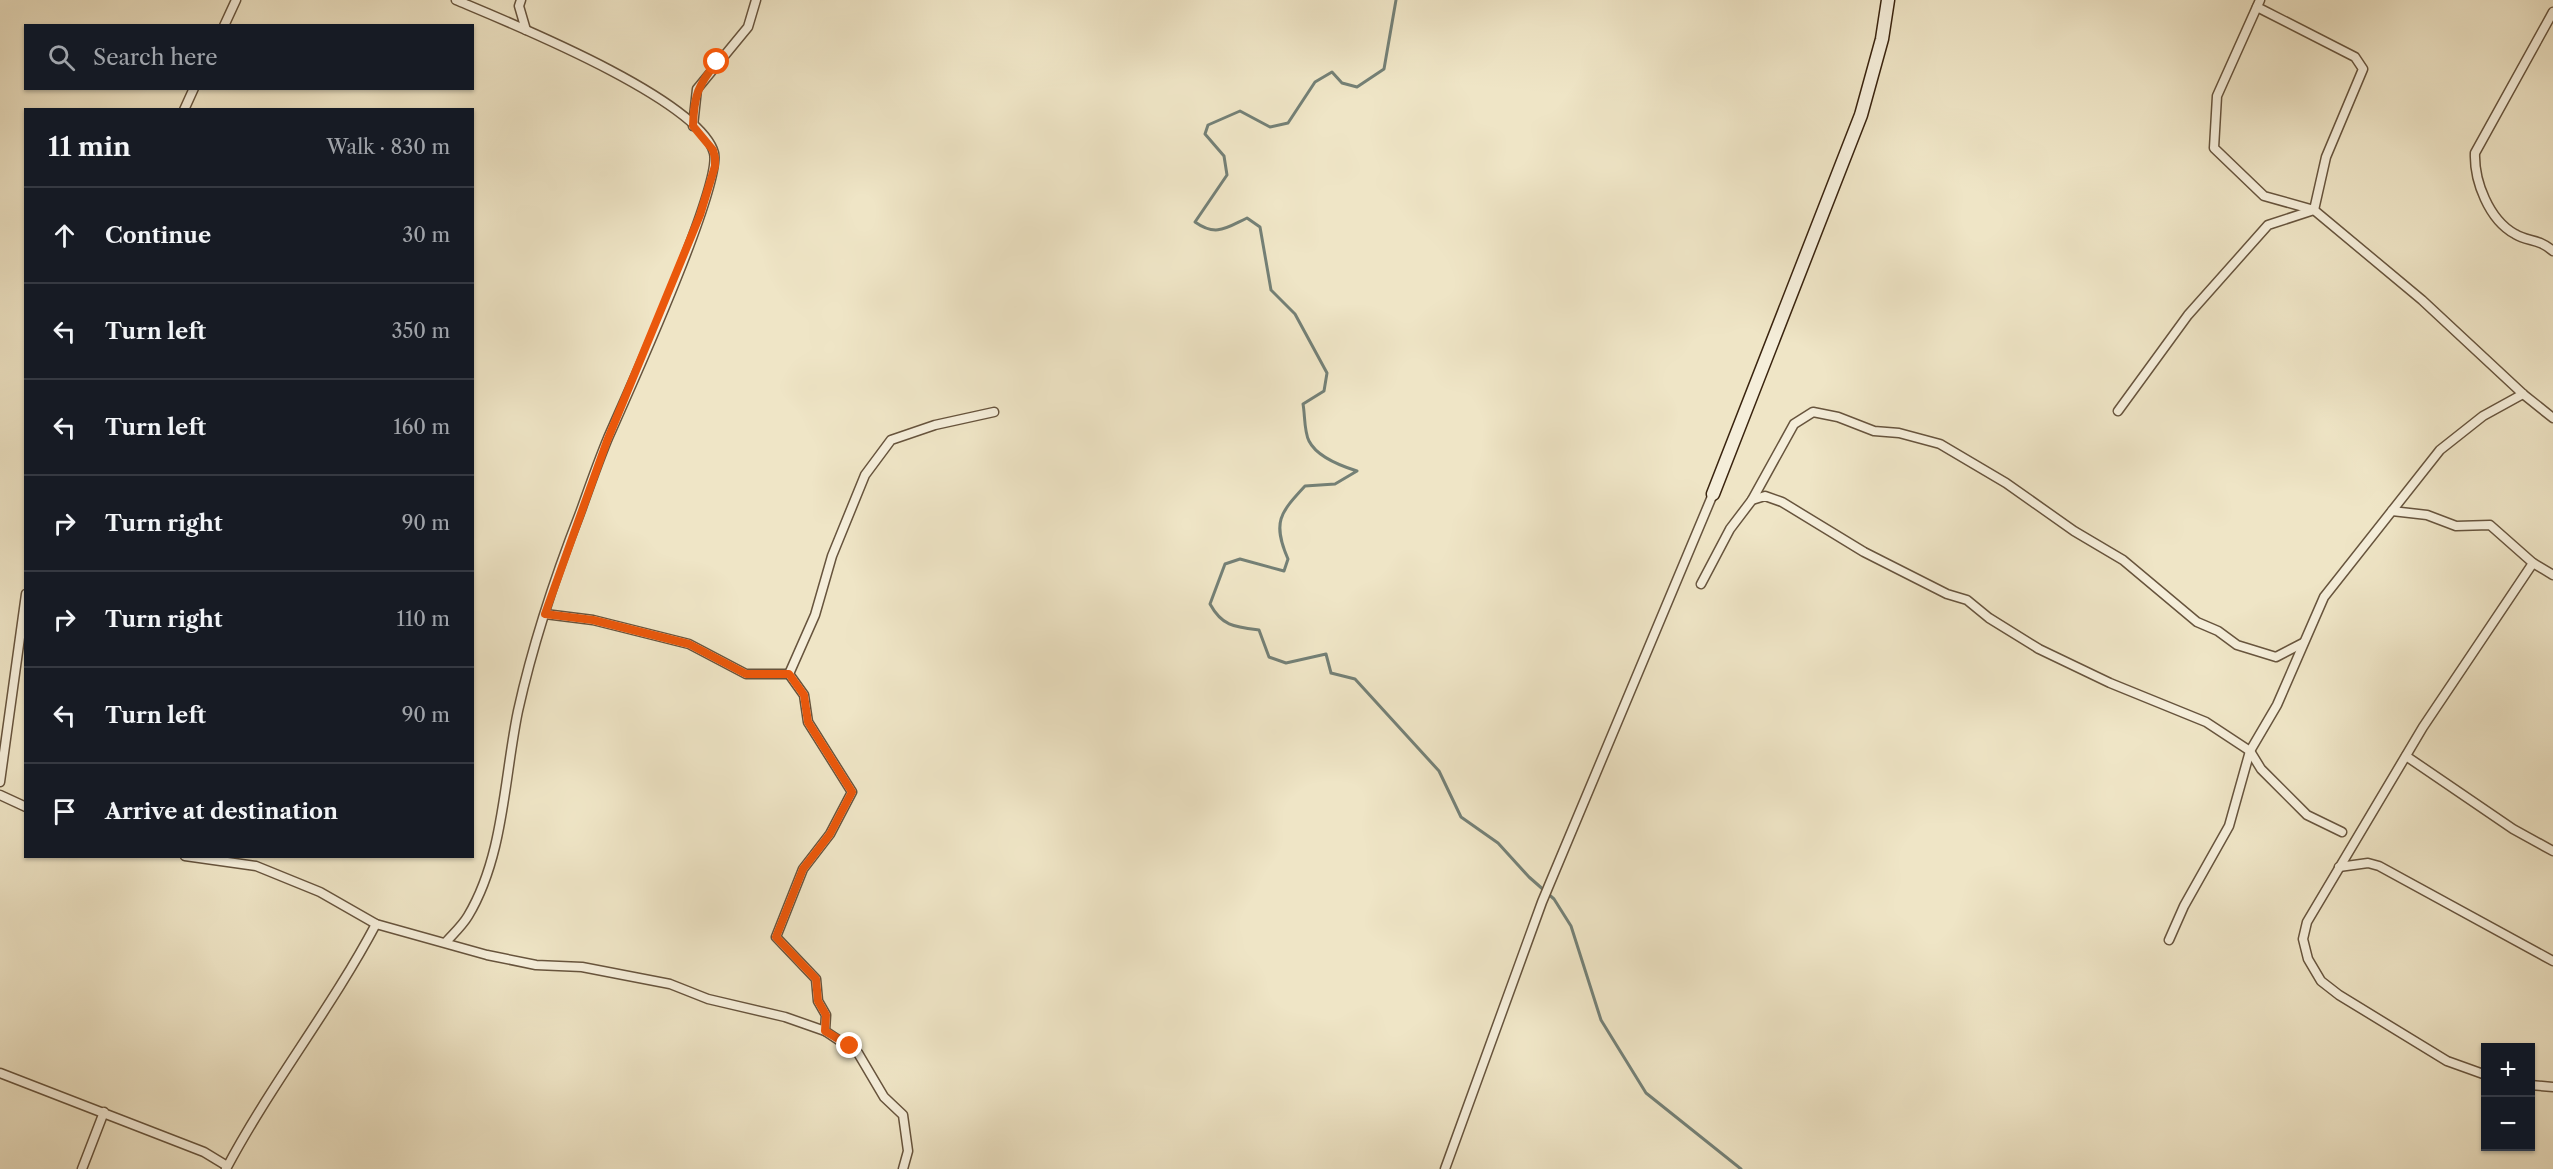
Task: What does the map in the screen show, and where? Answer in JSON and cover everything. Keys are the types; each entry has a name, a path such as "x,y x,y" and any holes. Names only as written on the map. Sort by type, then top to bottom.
{"street":[{"path":"225,24 236,0"},
{"path":"446,942 466,920 486,875 506,787 518,712 534,642 607,441 703,205 715,166 713,150 693,126 670,106 632,82 526,30 456,0"},
{"path":"521,0 519,6 526,30"},
{"path":"693,126 697,89 748,27 756,0"},
{"path":"1445,1169 1542,902 1711,497 1861,115 1882,39 1888,0"},
{"path":"2314,210 2325,157 2363,69 2355,57 2259,3 2217,96 2214,148 2264,196 2314,210 2422,300 2523,394 2553,418"},
{"path":"2553,12 2475,153 2474,167 2495,219 2516,236 2530,238 2553,251"},
{"path":"185,108 193,90"},
{"path":"2118,411 2187,315 2268,225 2314,210"},
{"path":"2169,939 2184,906 2229,826 2250,751 2277,705 2324,597 2440,450 2483,416 2523,394"},
{"path":"789,674 815,615 832,556 865,475 891,440 935,425 994,412"},
{"path":"1701,584 1730,529 1752,500 1794,424 1813,412 1838,417 1874,431 1899,433 1941,444 2006,483 2074,531 2123,560 2197,622 2218,631 2237,645 2276,657 2303,643"},
{"path":"1752,500 1765,496 1782,502 1864,552 1947,594 1966,600 1989,618 2039,649 2110,683 2206,722 2250,751 2261,769 2307,815 2342,832"},
{"path":"2392,511 2427,515 2456,526 2490,525 2534,563 2553,575"},
{"path":"2481,1073 2447,1061 2339,995 2321,981 2308,959 2303,939 2307,922 2406,756 2534,563"},
{"path":"0,782 24,608"},
{"path":"545,614 593,620 689,644 746,674 789,674"},
{"path":"789,674 804,695 808,722 852,792 830,834 803,869 776,937 816,979 818,1001 826,1015 825,1031"},
{"path":"2406,756 2513,830 2553,851"},
{"path":"0,795 24,806"},
{"path":"199,858 256,866 320,892 376,924 536,965 582,967 670,984 708,999 763,1011 825,1031 858,1053 884,1097 903,1114 908,1150 903,1169"},
{"path":"2339,867 2368,862 2379,866 2552,959"},
{"path":"0,1073 204,1152 226,1168 257,1115 358,957 376,924"},
{"path":"2535,1085 2553,1087"},
{"path":"82,1169 104,1112"}],"waterway":[{"path":"1396,0 1384,69 1357,87 1342,83 1332,72 1315,82 1288,123 1270,127 1240,111 1208,125 1205,134 1224,156 1227,175 1195,222 1202,227 1215,230 1227,228 1247,218 1260,227 1271,290 1295,314 1327,373 1324,391 1303,404 1307,437 1313,447 1323,456 1357,471 1335,484 1305,486 1284,511 1280,527 1280,536 1288,559 1284,571 1240,559 1225,564 1210,604 1224,621 1242,628 1259,630 1269,657 1286,663 1326,654 1331,673 1355,679 1439,771 1461,817 1498,843 1529,877 1554,899 1571,926 1601,1020 1646,1093 1741,1169"}],"route":[{"path":"717,62 703,78 697,89 694,104 693,126 707,141 715,158 715,166 700,215 607,441 545,614 593,620 689,644 746,674 789,674 804,695 808,722 852,792 830,834 803,869 776,937 816,979 818,1001 826,1015 825,1031 850,1046"}]}
